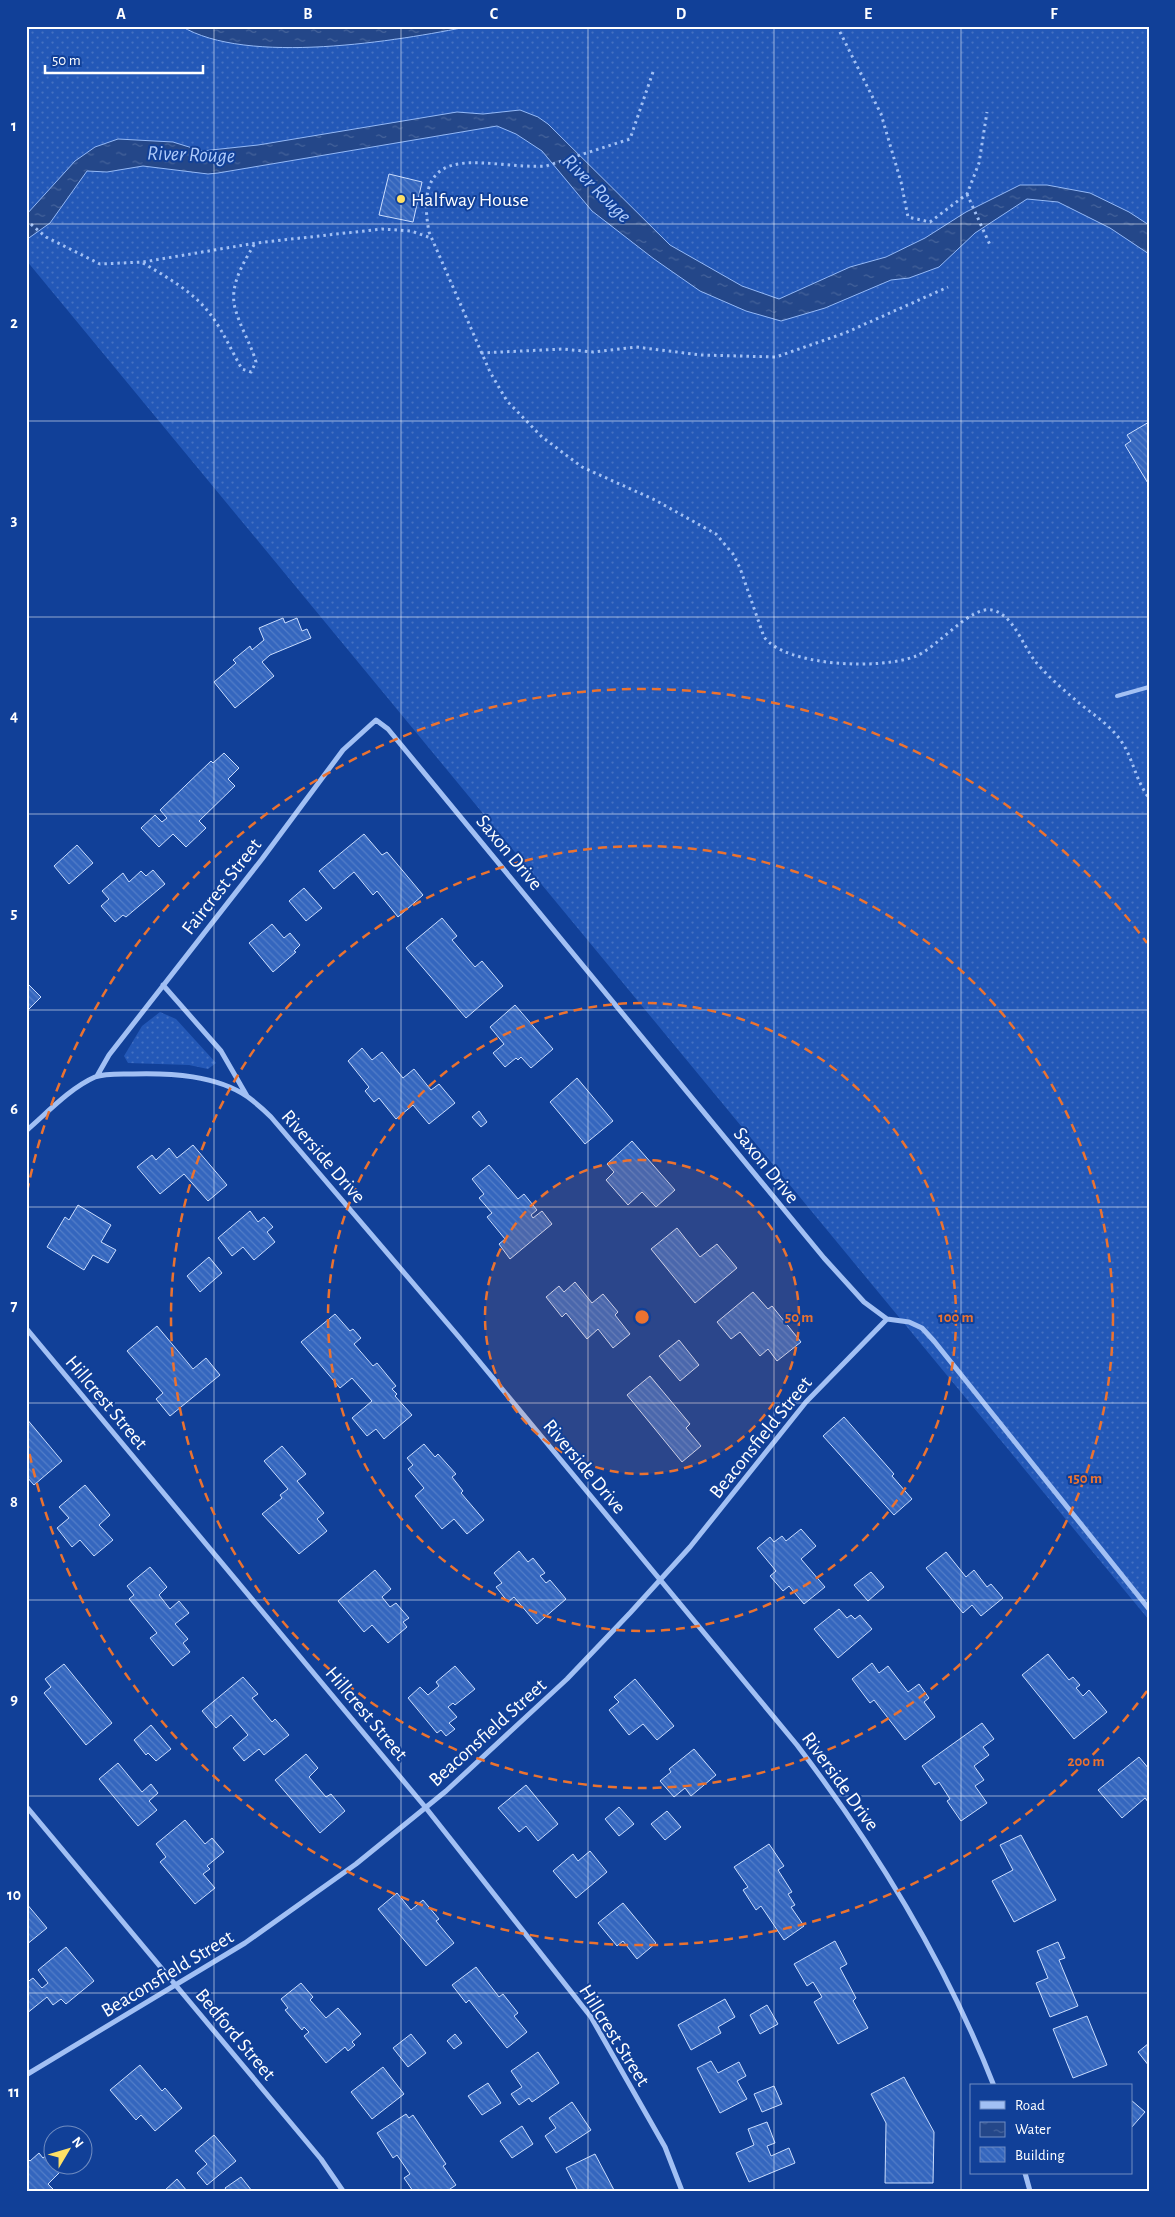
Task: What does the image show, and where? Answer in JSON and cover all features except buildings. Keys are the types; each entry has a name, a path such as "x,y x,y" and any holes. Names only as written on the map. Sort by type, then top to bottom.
{"street":[{"name":"Faircrest Street","path":"96,1076 109,1055 262,858 342,750 376,720"},
{"name":"Saxon Drive","path":"376,720 388,729 486,846 824,1258 864,1302 887,1319 909,1322 922,1328 1149,1609"},
{"path":"163,985 221,1052 247,1096"},
{"name":"Riverside Drive","path":"96,1076 158,1074 194,1077 221,1084 247,1096 271,1117 660,1580 797,1745 840,1800 880,1861 933,1953 963,2014 993,2084"},
{"path":"26,1131 74,1091 96,1076"},
{"name":"Beaconsfield Street","path":"26,2075 177,1986 245,1943 307,1901 426,1808 503,1740 567,1679 695,1540 806,1402 887,1319"},
{"name":"Hillcrest Street","path":"26,1328 426,1808 591,2017 665,2147 682,2191"},
{"name":"Bedford Street","path":"26,1806 320,2159 343,2191"},
{"path":"1025,2174 1030,2191"}],"lane":[{"path":"1116,696 1149,687"}],"path":[{"path":"837,26 881,114 901,182 908,217 930,222 967,194 979,163 986,112"},
{"path":"652,72 630,139 598,151 546,166 473,162 453,165 442,170 435,177 426,192 425,209 432,238 481,353 506,401 521,418 558,450 582,467 655,500 716,534 733,554 740,568 764,637 770,645 794,655 827,661 890,662 916,657 975,613 990,609 997,611 1014,628 1035,661 1053,680 1111,728 1123,744 1137,781 1149,798"},
{"path":"967,194 990,245"},
{"path":"26,220 46,238 100,264 143,262 256,243 382,229 411,231 432,238"},
{"path":"143,262 174,281 213,317 242,369 251,372 256,362 235,307 235,286 244,263 256,243"},
{"path":"481,353 563,349 593,352 636,346 701,355 776,357 845,333 948,287"}],"shaded area":[{"path":"26,26 1149,26 1149,1620 26,260"},
{"path":"160,1012 176,1019 216,1063 208,1069 189,1065 128,1063 124,1056 142,1026"}],"water":[{"path":"181,26 471,26 365,43 283,48 244,45 209,38"},
{"name":"River Rouge","path":"520,110 538,117 548,124 670,245 742,286 779,299 850,267 886,257 925,238 966,212 1020,185 1047,185 1090,193 1129,212 1149,225 1149,254 1110,228 1058,202 1027,199 975,233 939,267 909,278 891,280 825,308 781,321 746,311 700,291 654,259 592,211 542,151 516,134 497,126 218,173 208,174 143,166 107,172 87,171 50,223 26,240 26,215 75,161 95,147 118,139 173,142 202,151 258,145 457,112 483,114"}],"place":[{"name":"Halfway House","path":"401,199"}]}
